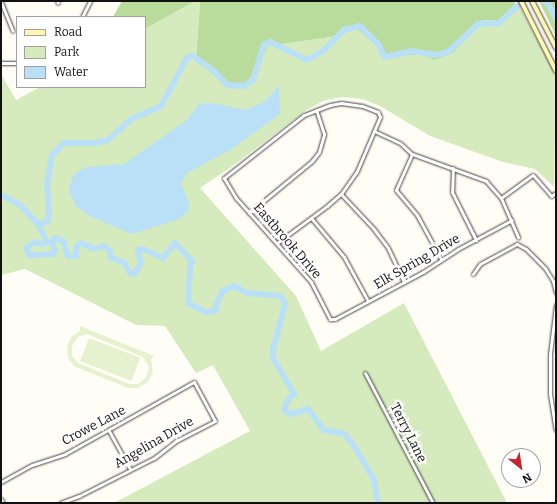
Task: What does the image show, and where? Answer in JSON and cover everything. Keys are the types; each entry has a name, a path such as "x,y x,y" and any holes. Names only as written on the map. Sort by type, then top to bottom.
{"main road":[{"path":"521,1 556,71"},
{"path":"532,1 556,48"}],"street":[{"path":"82,16 90,1"},
{"path":"1,2 13,30"},
{"path":"1,63 16,63"},
{"path":"249,213 312,161 319,152 324,134 316,110 341,104 362,106 379,114 374,131 357,171 341,194 312,219 296,228 277,243"},
{"name":"Eastbrook Drive","path":"316,110 304,115 224,178 236,198 314,286 332,320"},
{"path":"374,131 400,143 412,154 486,181 501,198 512,220 518,237"},
{"path":"412,154 396,190 417,215 441,260"},
{"path":"453,168 452,192 476,240"},
{"path":"501,198 533,175 551,196 556,193"},
{"path":"341,194 384,243 404,282"},
{"path":"312,219 344,257 368,301"},
{"name":"Elk Spring Drive","path":"332,320 404,282 512,220"},
{"path":"473,274 480,264 505,249 517,244 526,249 550,274 556,293"},
{"path":"556,306 550,354 550,394 556,430"},
{"name":"Terry Lane","path":"365,373 433,503"},
{"name":"Angelina Drive","path":"60,503 79,496 215,421 194,382"},
{"name":"Crowe Lane","path":"1,482 32,465 65,454 130,420 150,404 194,382"},
{"path":"109,430 130,469"},
{"path":"1,499 3,503"}],"green space":[{"path":"122,1 195,1 146,28 146,16 114,16"},
{"path":"195,1 200,1 196,62 268,46 337,36 357,29 388,56 425,55 473,33 483,20 504,21 518,4 556,75 554,187 535,169 503,162 430,136 380,106 362,99 342,97 323,101 305,111 234,165 200,188 296,296 321,351 404,303 507,503 114,503 250,431 213,365 196,373 165,326 136,325 25,269 1,275 1,74 16,100 38,88 146,88 146,28"},
{"path":"200,1 514,1 517,8 504,21 483,20 453,53 434,60 425,55 388,56 357,29 337,36 268,46 248,86 224,82 196,62"},
{"path":"539,1 556,1 556,36"},
{"path":"80,326 154,356 151,359 153,372 148,382 138,388 128,388 74,366 68,358 67,348 71,337 80,331","holes":["87,334 143,357 149,367 146,378 138,384 129,384 78,363 72,356 72,346 78,337"]},
{"path":"89,338 140,358 131,381 80,361"}],"water":[{"path":"279,86 280,114 230,150 187,173 181,183 189,204 188,212 179,219 132,234 89,216 76,206 69,193 73,176 80,170 88,167 124,164 187,120 199,104 211,103 246,110 265,101"}],"waterway":[{"path":"1,195 20,205 38,224 47,222 49,213 47,183 52,155 64,143 95,143 108,140 131,119 161,106 187,58 193,56 215,72 227,85 244,86 253,80 264,45 270,42 307,60 324,50 344,30 360,26 379,45 384,57 412,51 435,55 448,52 478,24 499,23 523,1"},
{"path":"544,1 549,5 556,18"},
{"path":"38,224 47,242 43,244 35,242 26,248 29,255 53,254 55,251 52,242 55,238 63,241 68,256 76,256 77,246 81,243 94,249 104,246 110,251 110,257 124,263 130,273 134,274 141,263 138,250 143,249 163,258 175,243 192,261 190,267 188,303 206,312 216,310 216,304 223,291 234,286 247,293 280,296 285,304 273,349 273,358 294,394 289,398 284,410 290,414 308,409 324,430 344,434 353,444 374,480 378,503"}]}
